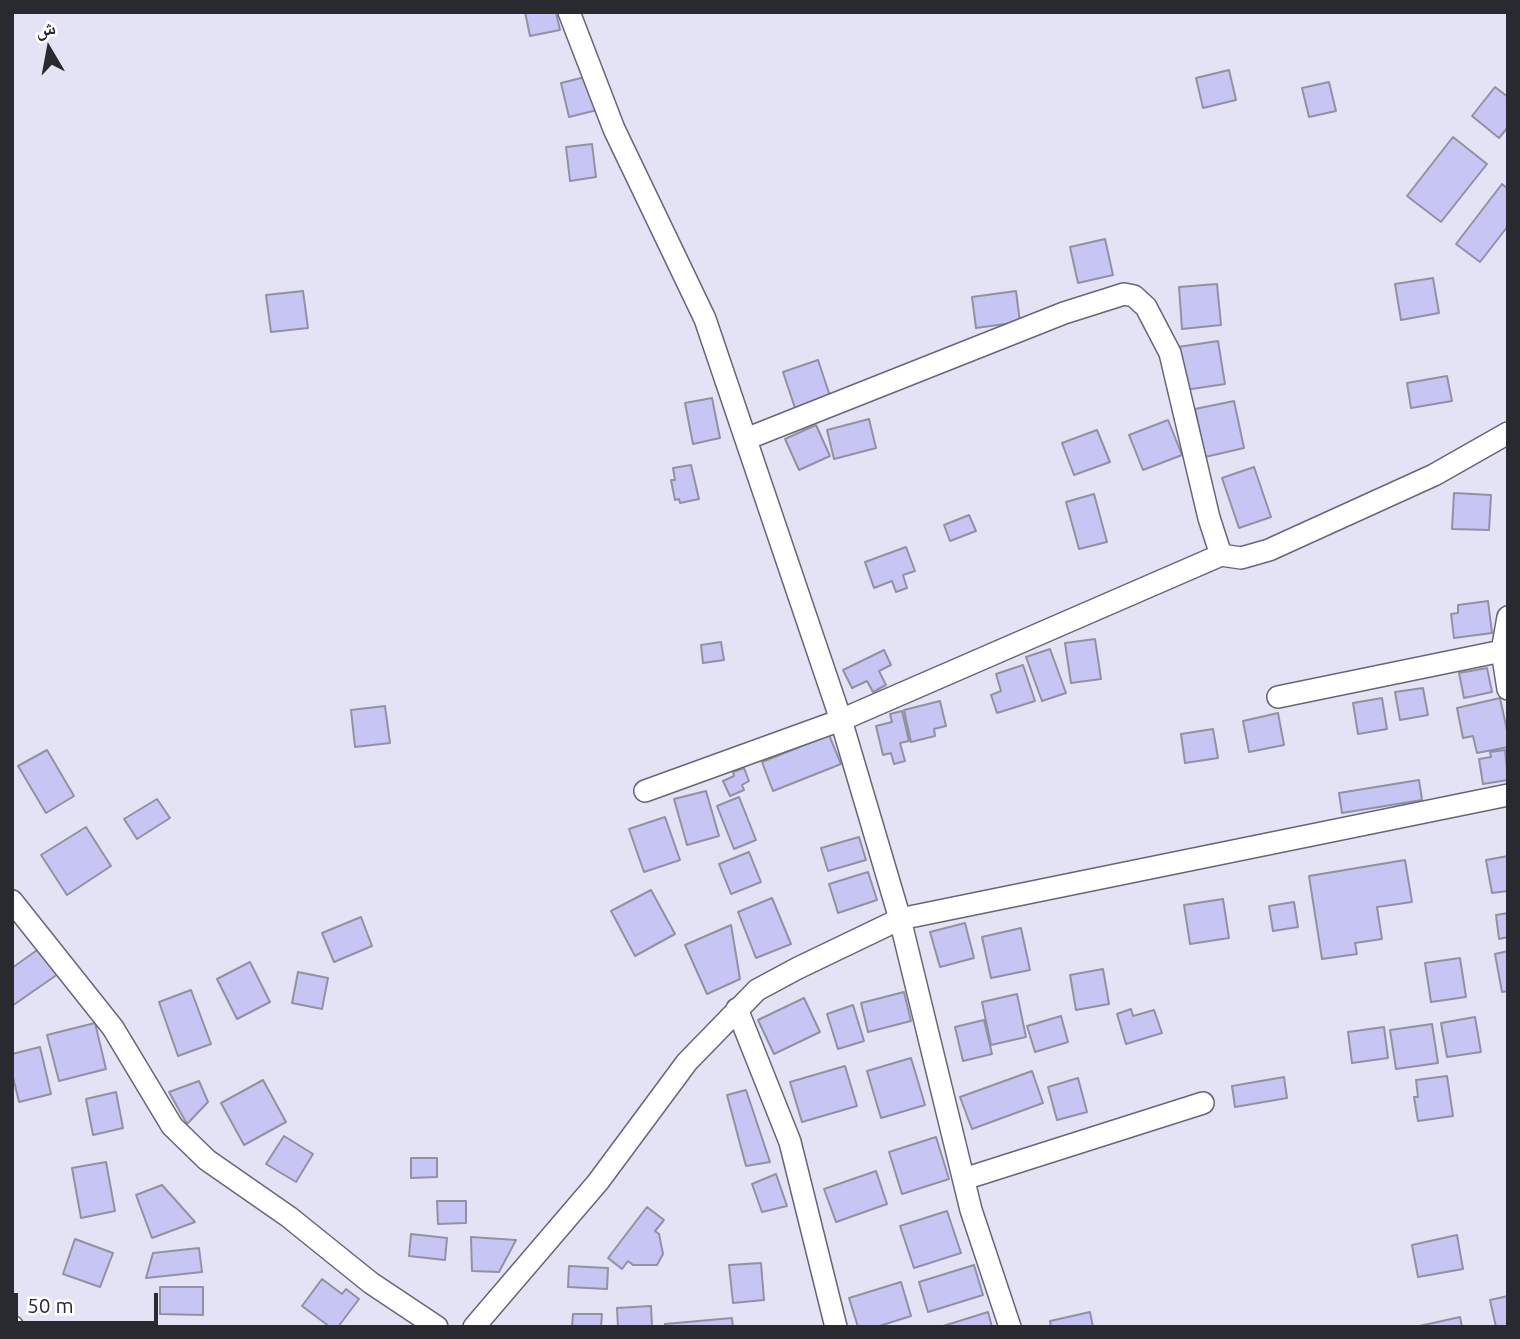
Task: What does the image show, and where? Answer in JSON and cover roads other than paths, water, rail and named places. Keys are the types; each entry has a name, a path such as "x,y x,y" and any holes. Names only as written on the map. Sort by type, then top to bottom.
{"street":[{"path":"569,12 614,129 705,319 841,720 900,919 971,1210 1010,1327"},
{"path":"746,439 1064,313 1124,295 1134,296 1146,307 1170,353 1209,518 1221,555"},
{"path":"645,791 841,720 1221,555 1241,558 1269,550 1434,475 1508,433"},
{"path":"1508,617 1502,651 1508,690"},
{"path":"1278,697 1502,651"},
{"path":"474,1327 598,1182 687,1062 757,990 798,968 900,919 1508,795"},
{"path":"12,901 113,1028 172,1126 207,1160 289,1217 371,1283 437,1327"},
{"path":"737,1009 790,1142 836,1327"},
{"path":"964,1179 1203,1103"}]}
